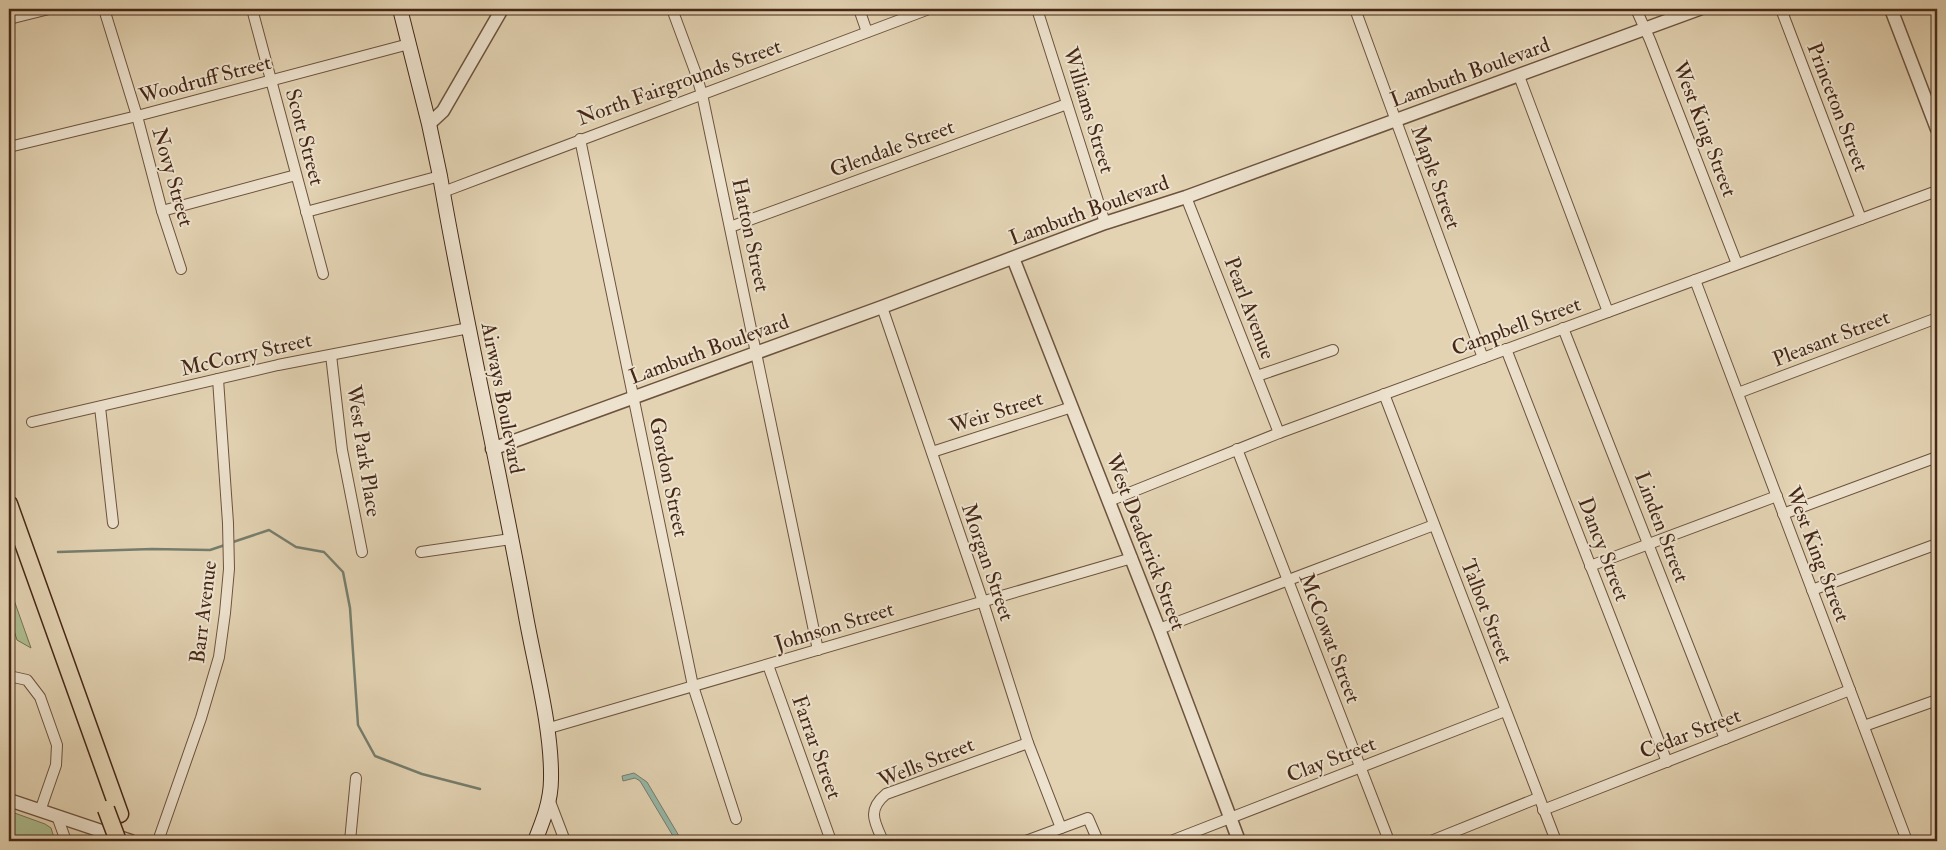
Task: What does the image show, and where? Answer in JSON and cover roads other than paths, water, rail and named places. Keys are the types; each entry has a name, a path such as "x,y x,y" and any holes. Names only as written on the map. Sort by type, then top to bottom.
{"highway":[{"path":"9,504 113,811 118,841"},
{"path":"9,536 113,811 130,841"}],"main road":[{"name":"Airways Boulevard","path":"400,9 440,176 546,729 551,780 543,821 535,841"}],"street":[{"path":"9,19 49,9"},
{"name":"Novy Street","path":"104,9 137,116 162,211 181,269"},
{"name":"Scott Street","path":"252,9 323,274"},
{"path":"429,124 443,111 502,9"},
{"name":"Hatton Street","path":"672,9 696,71 702,94 758,353 818,650"},
{"path":"859,9 867,32"},
{"name":"North Fairgrounds Street","path":"443,192 929,9"},
{"name":"Williams Street","path":"1037,9 1105,223"},
{"name":"Maple Street","path":"1355,9 1483,358"},
{"name":"West King Street","path":"1636,9 1650,40 1737,264"},
{"name":"Lambuth Boulevard","path":"492,449 758,353 1105,223 1186,197 1699,9"},
{"name":"Princeton Street","path":"1781,9 1861,219"},
{"path":"1891,9 1937,129"},
{"name":"Woodruff Street","path":"9,147 137,116 409,44"},
{"path":"1520,76 1608,312"},
{"name":"Glendale Street","path":"730,227 1067,104"},
{"name":"Gordon Street","path":"580,139 693,686 736,819"},
{"path":"162,211 296,175"},
{"path":"306,212 440,176"},
{"name":"Campbell Street","path":"1109,501 1279,433 1937,190"},
{"name":"Pearl Avenue","path":"1186,197 1279,433"},
{"name":"West Deaderick Street","path":"1013,258 1132,558 1239,841"},
{"name":"West King Street","path":"1694,280 1907,841"},
{"name":"Morgan Street","path":"882,307 1028,743 1061,828"},
{"name":"Pleasant Street","path":"1738,393 1937,318"},
{"name":"McCorry Street","path":"32,422 100,408 218,379 469,328"},
{"name":"Linden Street","path":"1563,328 1725,740"},
{"name":"Dancy Street","path":"1506,349 1667,762"},
{"path":"1257,376 1334,350"},
{"name":"West Park Place","path":"330,355 342,450 362,552"},
{"name":"Barr Avenue","path":"158,841 199,727 219,657 226,604 229,537 218,379"},
{"name":"Talbot Street","path":"1384,394 1556,841"},
{"name":"Weir Street","path":"932,452 1072,407"},
{"path":"100,408 113,523"},
{"name":"McCowat Street","path":"1237,449 1389,841"},
{"path":"1783,514 1937,457"},
{"path":"1590,566 1777,496"},
{"path":"1159,629 1434,526"},
{"path":"421,552 511,539"},
{"path":"1812,590 1937,544"},
{"name":"Johnson Street","path":"546,729 1132,558"},
{"name":"Farrar Street","path":"768,665 831,841"},
{"path":"9,676 27,680 40,697 57,745 56,765 40,811"},
{"name":"Cedar Street","path":"1543,810 1850,690"},
{"path":"1864,726 1937,700"},
{"name":"Clay Street","path":"1171,841 1505,712"},
{"name":"Wells Street","path":"883,841 874,815 875,806 886,794 1028,743"},
{"path":"350,841 356,778"},
{"path":"549,798 565,841"},
{"path":"1431,841 1538,798"},
{"path":"9,800 130,841"},
{"path":"57,816 66,841"},
{"path":"1026,841 1088,818 1098,841"}],"waterway":[{"path":"230,543 269,530 296,547 324,552 343,572 350,608 358,725 375,756 422,774 480,789"},
{"path":"58,552 152,549 210,550 225,545"}]}
